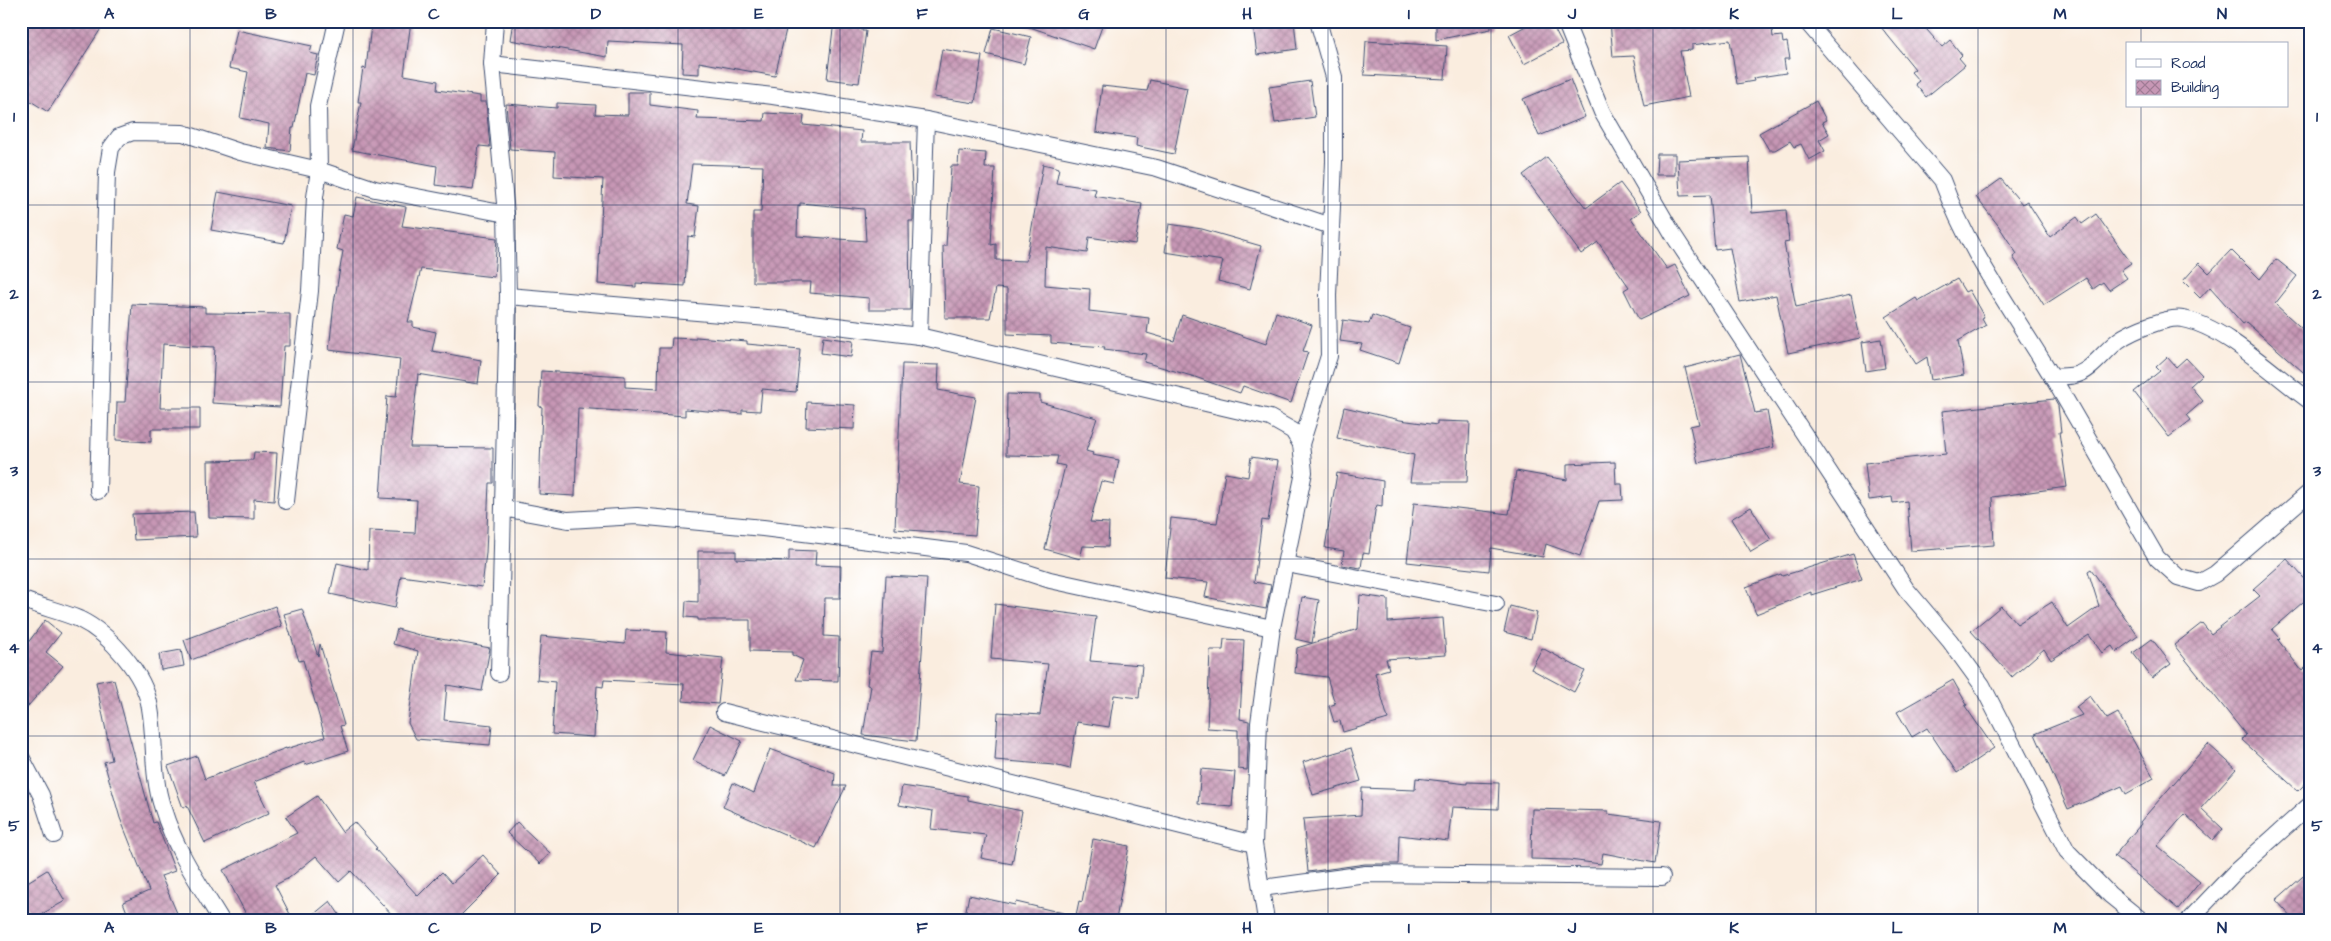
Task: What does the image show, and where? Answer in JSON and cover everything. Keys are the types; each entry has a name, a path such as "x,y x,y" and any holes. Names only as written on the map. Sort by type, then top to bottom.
{"street":[{"path":"286,501 310,291 315,197 319,170 318,106 337,21"},
{"path":"495,21 492,64 506,214 508,296 507,422 503,508 500,672"},
{"path":"1266,920 1254,844 1259,723 1272,628 1304,472 1301,444 1329,356 1328,295 1334,162 1334,77 1318,21"},
{"path":"1565,21 1602,112 1674,236 1906,589 1950,641 1982,685 2067,851 2110,895 2141,920"},
{"path":"1806,21 1942,180 1952,208 1991,282 2052,376 2157,558 2178,577 2199,582 2215,574 2310,492"},
{"path":"492,64 773,96 926,120 1157,168 1331,226"},
{"path":"919,336 926,120"},
{"path":"98,491 107,172 110,148 119,136 132,132 183,133 240,152 319,170 375,189 506,214"},
{"path":"508,296 779,319 919,336 1270,418 1292,430 1301,444"},
{"path":"2052,376 2076,375 2127,335 2168,320 2181,318 2201,324 2226,338 2310,401"},
{"path":"503,508 568,520 637,516 763,528 966,553 1050,580 1272,628"},
{"path":"1286,564 1496,604"},
{"path":"21,599 80,620 112,642 135,670 150,707 153,767 162,809 177,847 221,920"},
{"path":"724,712 1254,844"},
{"path":"21,757 41,795 54,835"},
{"path":"2189,920 2236,871 2310,805"},
{"path":"1262,888 1366,874 1454,873 1662,877"}],"building":[{"path":"21,21 93,21 102,27 48,112 21,95"},
{"path":"381,21 411,21 404,75 438,81 437,90 480,96 480,102 486,102 490,147 479,146 473,190 435,185 437,166 352,150 361,102 358,102 363,68 366,69 371,25 380,27"},
{"path":"513,21 788,21 775,76 699,62 699,74 682,73 683,45 608,41 607,57 510,40"},
{"path":"834,21 863,21 862,31 866,31 859,83 827,79"},
{"path":"1021,21 1104,21 1094,49 1021,24"},
{"path":"1294,21 1297,49 1257,55 1253,25"},
{"path":"1436,21 1491,21 1491,29 1436,40"},
{"path":"1535,21 1550,21 1562,44 1524,64 1509,35"},
{"path":"1610,21 1771,21 1773,37 1782,36 1783,43 1787,42 1790,59 1784,59 1786,73 1753,78 1754,81 1737,84 1730,40 1692,45 1692,50 1680,51 1689,97 1644,106 1634,56 1613,57"},
{"path":"1876,21 1919,21 1942,47 1950,40 1962,55 1959,58 1965,65 1926,97 1915,84 1919,81 1911,72 1915,69"},
{"path":"993,28 1031,37 1024,64 986,54"},
{"path":"237,30 312,46 310,53 318,55 314,75 305,73 294,128 292,128 290,151 267,148 269,124 240,118 248,72 229,68"},
{"path":"1366,41 1447,46 1445,79 1364,75"},
{"path":"942,49 982,56 975,103 934,97"},
{"path":"1570,79 1585,117 1539,136 1523,99"},
{"path":"1150,80 1187,88 1174,154 1136,146 1137,138 1096,132 1102,86 1147,91"},
{"path":"1310,81 1315,117 1275,123 1269,87"},
{"path":"628,92 650,92 650,105 698,111 697,119 764,121 765,113 804,115 803,125 862,131 861,142 910,142 913,221 909,221 910,310 869,310 869,298 810,293 811,282 753,282 753,212 761,212 763,166 692,164 687,204 699,206 695,237 688,236 685,286 636,283 636,287 598,284 603,179 554,176 555,152 510,149 506,104 557,108 557,103 596,105 595,114 628,115","holes":["800,203 864,209 866,241 797,236 798,205 800,206"]},
{"path":"1816,101 1826,120 1822,122 1829,134 1819,140 1825,151 1809,160 1801,144 1794,147 1790,141 1775,150 1769,150 1759,133"},
{"path":"959,151 986,153 985,168 995,168 991,245 996,244 996,260 1026,261 1043,164 1059,168 1056,183 1096,189 1094,196 1142,204 1135,244 1089,237 1087,253 1046,247 1045,285 1090,289 1089,311 1149,318 1147,333 1174,341 1182,315 1266,344 1276,312 1312,325 1303,351 1308,352 1291,403 1243,386 1240,393 1144,362 1146,354 1104,349 1105,347 1051,343 1051,336 1007,334 1007,289 996,288 990,318 945,318 943,246 946,246 951,166 958,166"},
{"path":"1657,154 1675,154 1675,175 1656,175"},
{"path":"1547,157 1586,208 1620,183 1641,211 1631,218 1667,269 1675,265 1690,296 1639,320 1624,290 1629,287 1598,242 1581,254 1523,175"},
{"path":"1749,157 1752,213 1786,210 1789,242 1784,243 1796,307 1851,295 1860,338 1788,353 1776,295 1740,302 1730,248 1715,250 1710,195 1680,196 1678,160"},
{"path":"2001,179 2022,204 2027,201 2050,237 2077,217 2082,224 2096,214 2131,263 2121,270 2127,278 2109,290 2103,282 2093,289 2086,278 2044,305 2013,257 2017,254 1998,225 1976,197"},
{"path":"218,192 291,206 284,243 211,230"},
{"path":"357,197 406,207 402,226 497,238 494,277 421,269 408,322 413,322 413,327 436,332 432,351 481,360 478,384 418,374 410,447 493,448 493,483 489,483 486,553 482,587 401,576 395,608 330,594 337,563 368,570 369,531 415,533 417,500 380,498 387,396 396,397 400,359 329,350 334,303 343,251 337,249 344,214 353,216"},
{"path":"1169,224 1202,229 1261,246 1250,289 1218,281 1223,261 1165,252"},
{"path":"2231,250 2260,279 2276,259 2297,276 2275,304 2310,336 2310,378 2246,322 2243,324 2210,287 2200,298 2183,281 2199,263 2209,273"},
{"path":"1957,279 1965,292 1969,290 1984,317 1982,318 1986,325 1958,341 1964,375 1931,380 1927,357 1916,364 1886,317 1916,298 1918,301"},
{"path":"132,304 205,307 205,313 290,314 290,346 284,346 280,407 212,403 215,347 163,344 160,408 200,408 200,429 151,429 151,442 116,440 117,402 125,402"},
{"path":"1372,315 1410,328 1399,363 1360,350 1362,344 1340,341 1343,320 1369,324"},
{"path":"696,337 747,341 747,344 800,349 796,392 762,389 760,411 742,410 742,414 685,409 685,416 578,408 575,496 539,494 542,407 539,406 541,371 625,376 625,387 658,389 659,348 671,348 672,338 696,339"},
{"path":"823,337 853,341 851,357 821,353"},
{"path":"1881,339 1885,368 1866,371 1862,342"},
{"path":"1740,354 1755,413 1767,411 1774,447 1698,463 1690,426 1699,424 1685,368"},
{"path":"2167,357 2176,367 2186,358 2202,375 2190,386 2203,401 2187,415 2191,420 2169,437 2134,392 2160,371 2156,367"},
{"path":"902,364 939,365 938,390 976,397 960,484 979,486 975,535 895,529"},
{"path":"1007,394 1040,395 1040,402 1097,418 1086,451 1093,453 1092,455 1119,460 1114,484 1101,481 1090,522 1109,523 1108,547 1083,546 1080,559 1045,549 1065,466 1056,464 1058,456 1006,455"},
{"path":"2054,399 2058,406 2061,432 2059,432 2067,487 1992,497 1994,545 1911,551 1907,501 1893,503 1892,497 1869,500 1865,463 1946,454 1942,411"},
{"path":"807,402 855,405 854,429 806,427"},
{"path":"1344,407 1400,420 1437,425 1437,421 1470,422 1467,482 1410,482 1414,455 1337,438"},
{"path":"254,452 277,453 274,501 254,499 254,519 209,518 208,461 253,460"},
{"path":"1251,457 1278,461 1268,521 1262,520 1254,582 1271,585 1266,609 1205,597 1208,582 1165,578 1171,518 1217,523 1225,473 1248,477"},
{"path":"1615,462 1616,484 1622,484 1623,500 1599,501 1580,556 1546,544 1543,557 1491,548 1489,571 1407,562 1414,503 1509,514 1516,471 1567,480 1567,464"},
{"path":"1337,473 1383,481 1382,506 1377,505 1369,554 1363,553 1361,568 1342,565 1344,551 1325,548"},
{"path":"1751,507 1771,540 1751,552 1731,519"},
{"path":"194,512 196,537 134,540 132,514"},
{"path":"789,550 816,551 815,565 841,566 840,598 825,598 824,636 839,637 838,681 796,680 803,660 792,655 792,652 750,651 750,620 698,620 698,618 685,617 686,601 698,602 698,551 736,551 736,559 789,561"},
{"path":"1853,554 1862,579 1811,595 1811,592 1756,614 1746,587 1781,574 1782,576"},
{"path":"2287,559 2310,585 2310,596 2272,629 2280,638 2278,640 2302,671 2310,663 2310,779 2298,791 2242,740 2246,735 2174,645 2202,623 2211,634 2260,596 2253,589"},
{"path":"2091,569 2138,636 2116,652 2112,646 2102,653 2089,635 2051,660 2044,649 2012,677 1971,631 2001,606 2017,624 2052,602 2068,628 2099,606 2088,571"},
{"path":"886,576 927,578 916,741 863,735 871,686 867,685 871,652 882,653"},
{"path":"1360,595 1388,599 1388,622 1443,618 1446,655 1386,659 1389,669 1375,673 1388,719 1343,732 1340,721 1334,722 1329,706 1335,704 1327,677 1295,673 1297,648 1358,629"},
{"path":"1302,597 1319,600 1312,643 1295,639"},
{"path":"995,604 1096,617 1090,661 1142,665 1139,698 1114,695 1109,727 1077,722 1070,769 1054,765 995,760 998,712 1040,715 1048,664 991,659"},
{"path":"275,606 282,626 191,660 184,640"},
{"path":"1510,606 1537,613 1531,639 1504,632"},
{"path":"302,609 318,656 320,644 344,725 340,726 348,751 305,765 304,762 254,782 269,813 205,843 187,806 183,808 168,766 197,756 205,779 286,748 325,737 303,660 299,661 284,614"},
{"path":"45,620 61,633 46,652 63,666 21,714 21,652"},
{"path":"397,629 490,648 482,691 447,685 444,720 492,725 490,745 416,739 408,723 418,651 393,644"},
{"path":"626,630 667,632 666,652 723,658 718,704 683,701 684,684 604,680 603,687 597,686 594,737 552,734 555,682 537,680 541,636 625,644"},
{"path":"1224,639 1244,640 1240,719 1249,721 1247,770 1238,769 1238,730 1207,728 1210,650 1223,650"},
{"path":"2152,639 2171,664 2152,678 2133,653"},
{"path":"1542,648 1585,671 1574,692 1531,669"},
{"path":"181,650 184,666 161,670 159,654"},
{"path":"114,680 153,823 156,822 175,871 161,876 180,920 130,920 123,902 149,891 120,818 104,762 112,760 96,682"},
{"path":"1953,680 1967,705 1965,706 1994,748 1957,773 1927,728 1912,737 1897,712"},
{"path":"2090,696 2107,719 2118,713 2154,778 2126,794 2122,786 2068,809 2035,734 2082,715 2076,707"},
{"path":"710,725 742,741 725,776 693,760"},
{"path":"2208,744 2236,769 2201,808 2223,829 2213,840 2185,814 2157,846 2200,882 2178,909 2114,856 2141,824 2140,822"},
{"path":"1351,748 1361,781 1313,795 1303,762"},
{"path":"770,749 835,773 834,786 846,786 816,848 723,807 733,783 754,793"},
{"path":"1201,769 1235,772 1232,807 1198,804"},
{"path":"1416,778 1467,784 1467,782 1499,783 1498,809 1452,807 1448,841 1399,835 1398,864 1365,864 1308,872 1303,819 1361,815 1362,788 1415,790"},
{"path":"902,786 968,796 968,800 1022,811 1012,864 981,858 986,835 931,829 933,811 899,805"},
{"path":"317,796 342,832 354,822 377,848 375,849 418,896 442,872 452,883 483,855 501,875 456,920 397,920 351,871 339,882 316,856 289,878 275,885 293,920 249,920 223,870 297,833 286,817"},
{"path":"1532,809 1608,811 1608,814 1661,821 1655,863 1603,853 1601,864 1569,860 1531,859"},
{"path":"517,822 550,853 540,864 507,833"},
{"path":"1093,839 1129,846 1116,920 1075,920 1079,901 1082,902"},
{"path":"47,870 65,901 33,919 21,899 21,886"},
{"path":"2310,870 2310,920 2294,920 2276,900"},
{"path":"969,895 1015,905 1016,902 1063,913 1063,920 1013,920 998,917 998,920 964,920"},
{"path":"330,901 343,920 307,920"}]}
